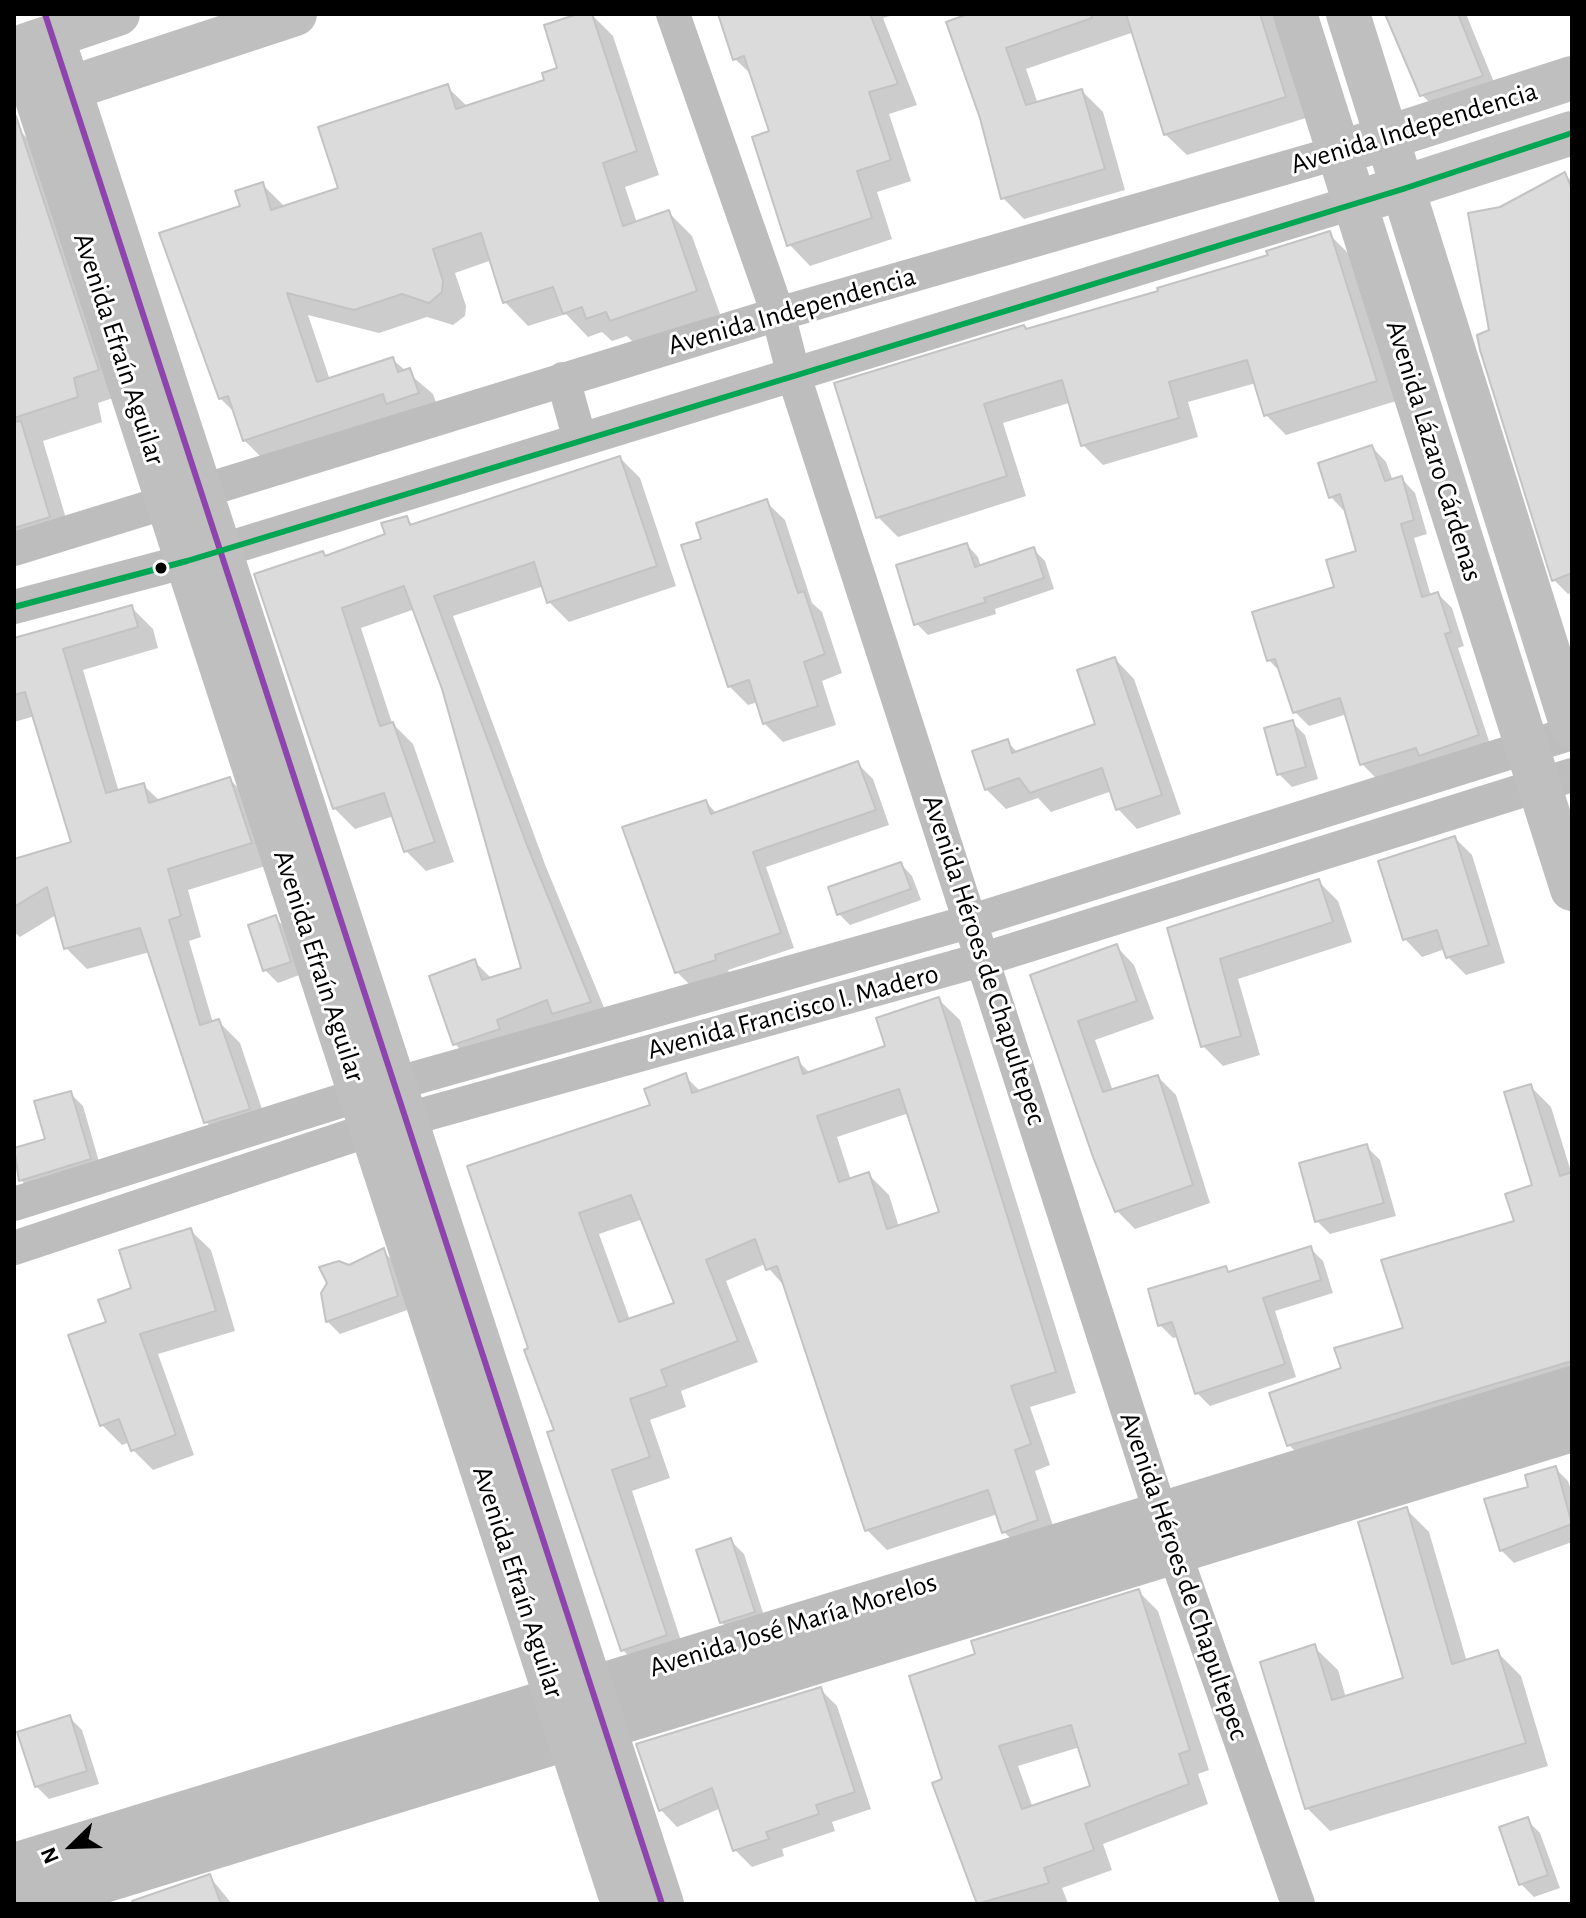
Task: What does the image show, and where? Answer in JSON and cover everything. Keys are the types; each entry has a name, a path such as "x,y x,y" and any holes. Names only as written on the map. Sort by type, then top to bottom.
{"main road":[{"path":"29,35 118,14"},
{"path":"40,98 295,14"},
{"name":"Avenida Lázaro Cárdenas","path":"1295,14 1546,769 1572,889"},
{"name":"Avenida Lázaro Cárdenas","path":"1348,14 1572,730"},
{"name":"Avenida Efraín Aguilar","path":"29,35 40,98 184,496 580,1712 662,1904"},
{"name":"Avenida Independencia","path":"1340,152 1572,78"},
{"name":"Avenida Independencia","path":"1355,202 1572,133"},
{"name":"Avenida Efraín Aguilar","path":"580,1712 623,1904"}],"street":[{"name":"Avenida Héroes de Chapultepec","path":"673,14 778,314 794,376 1167,1533 1298,1904"},
{"name":"Avenida Independencia","path":"14,549 778,314 1340,152"},
{"name":"Avenida Independencia","path":"14,607 203,555 1355,202"},
{"path":"563,379 580,440"},
{"name":"Avenida Francisco I. Madero","path":"14,1204 383,1107 984,959 1546,769 1572,730"},
{"name":"Avenida Francisco I. Madero","path":"14,1248 383,1107 972,921 1546,769"},
{"name":"Avenida José María Morelos","path":"1167,1533 1572,1388"},
{"name":"Avenida José María Morelos","path":"29,1904 580,1712 1167,1533 1572,1430"},
{"name":"Avenida José María Morelos","path":"17,1855 580,1712"},
{"path":"15,1904 17,1855"}],"building":[{"path":"578,14 592,14 637,151 603,163 623,226 669,210 697,291 610,321 606,312 586,319 582,307 563,314 553,287 503,303 481,233 433,249 443,281 442,292 429,303 402,294 354,310 287,293 317,382 393,357 398,372 410,368 419,393 386,404 383,394 243,441 228,396 219,399 159,233 240,206 235,191 263,182 271,210 338,188 318,127 448,84 456,109 544,80 542,73 557,68 544,25"},
{"path":"718,14 870,14 898,84 869,92 891,160 857,171 872,218 787,246 752,137 769,131 744,56 733,60"},
{"path":"968,14 1091,14 1092,18 1006,48 1026,105 1082,89 1105,169 1001,199 980,118 946,22"},
{"path":"1126,14 1260,14 1286,97 1164,135"},
{"path":"1385,14 1458,14 1483,76 1420,96"},
{"path":"16,116 99,370 74,378 78,397 14,418"},
{"path":"1565,172 1572,190 1572,573 1552,581 1480,350 1477,335 1489,330 1468,213 1500,207"},
{"path":"1330,231 1377,381 1264,416 1247,360 1169,382 1179,418 1081,446 1062,380 984,404 1007,476 876,518 834,383 1024,325 1026,329 1158,291 1157,288 1268,255 1266,251"},
{"path":"21,421 50,517 14,528 14,422"},
{"path":"1372,445 1385,481 1402,476 1414,520 1401,524 1422,597 1438,592 1451,632 1445,634 1479,735 1419,756 1416,748 1360,765 1340,698 1293,713 1275,659 1267,661 1252,612 1334,587 1326,560 1356,551 1340,494 1329,498 1318,463"},
{"path":"620,456 657,566 547,603 534,562 434,596 527,845 591,1002 552,1014 547,1000 497,1020 500,1029 453,1045 429,976 475,959 482,980 521,968 442,689 404,586 342,608 380,726 393,722 435,842 404,852 384,793 333,809 254,574 323,551 325,556 385,534 381,523 407,516 410,525"},
{"path":"767,499 798,593 804,591 825,654 804,662 818,706 763,724 749,680 728,687 681,545 701,539 696,523"},
{"path":"967,543 975,567 1034,547 1044,578 984,598 986,602 914,625 896,565"},
{"path":"132,605 138,627 63,649 106,793 144,783 149,803 230,777 252,843 168,869 181,916 169,920 200,1025 219,1019 250,1109 204,1123 140,928 64,949 47,887 14,907 14,859 71,842 25,692 14,695 14,638"},
{"path":"1115,657 1162,795 1116,810 1102,768 1030,793 1019,778 985,790 972,751 1008,739 1012,753 1095,724 1077,670"},
{"path":"1293,720 1306,767 1277,775 1264,728"},
{"path":"858,761 876,810 753,852 781,933 715,955 716,960 675,973 622,827 706,800 711,814"},
{"path":"1455,836 1489,945 1446,958 1437,930 1403,940 1378,861"},
{"path":"901,862 911,889 837,915 828,887"},
{"path":"1319,879 1333,922 1220,959 1241,1036 1201,1047 1167,928"},
{"path":"276,915 291,962 263,971 248,925"},
{"path":"1117,944 1137,1001 1078,1021 1103,1092 1158,1075 1193,1185 1115,1212 1030,975"},
{"path":"939,997 1056,1372 1011,1386 1031,1444 1015,1450 1038,1520 1002,1533 988,1490 865,1531 777,1266 766,1270 755,1239 706,1260 738,1341 661,1370 667,1386 630,1399 650,1457 612,1470 667,1635 621,1651 547,1432 554,1430 524,1350 528,1348 467,1166 650,1105 644,1089 686,1073 692,1093 798,1057 803,1074 885,1046 876,1018","holes":["899,1089 939,1212 887,1229 869,1172 839,1182 817,1116","631,1195 674,1303 619,1322 579,1213"]},
{"path":"1531,1084 1560,1176 1572,1172 1572,1361 1287,1446 1269,1393 1341,1368 1334,1348 1403,1328 1381,1260 1514,1221 1505,1194 1532,1185 1504,1092"},
{"path":"71,1091 91,1159 19,1181 14,1148 45,1139 34,1101"},
{"path":"1367,1144 1384,1203 1315,1222 1299,1163"},
{"path":"191,1228 216,1311 140,1334 176,1435 131,1451 119,1419 100,1426 68,1335 106,1322 98,1300 131,1288 119,1250"},
{"path":"1311,1246 1321,1280 1263,1298 1285,1364 1195,1394 1172,1322 1158,1326 1148,1289 1226,1266 1228,1272"},
{"path":"384,1248 398,1296 326,1322 321,1293 327,1283 319,1267 339,1261 349,1265"},
{"path":"1556,1466 1572,1524 1500,1551 1484,1499 1528,1487 1525,1475"},
{"path":"1407,1507 1452,1664 1498,1650 1526,1743 1305,1809 1260,1662 1315,1644 1332,1700 1403,1678 1358,1522"},
{"path":"731,1538 755,1612 720,1623 696,1550"},
{"path":"1139,1589 1190,1750 1179,1754 1189,1784 1085,1824 1094,1850 1044,1868 1049,1883 977,1904 932,1783 942,1779 909,1676 975,1654 971,1641","holes":["1071,1725 1090,1786 1022,1809 999,1746"]},
{"path":"821,1687 855,1792 816,1805 819,1814 766,1832 769,1839 733,1851 712,1788 659,1811 636,1744"},
{"path":"70,1715 87,1771 35,1787 17,1732"},
{"path":"1528,1817 1548,1875 1519,1885 1499,1827"},
{"path":"210,1874 221,1904 133,1904 132,1901"}],"transit line":[{"path":"45,14 662,1904"},
{"path":"14,607 187,561 1403,189 1572,133"}]}
